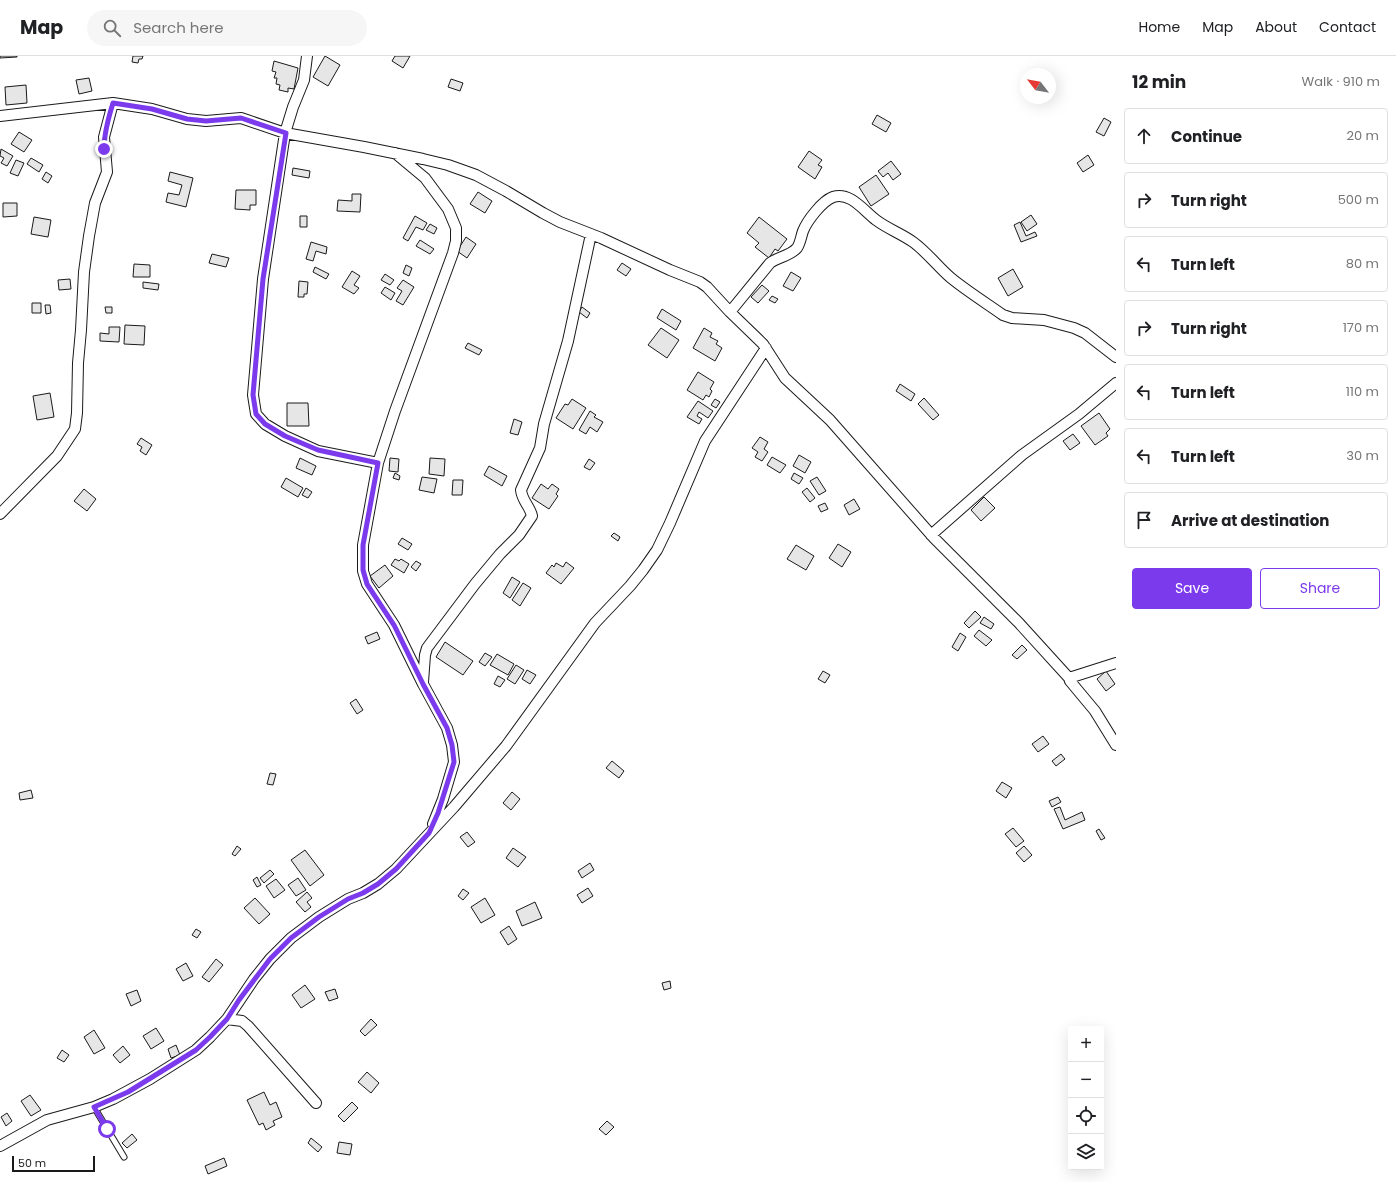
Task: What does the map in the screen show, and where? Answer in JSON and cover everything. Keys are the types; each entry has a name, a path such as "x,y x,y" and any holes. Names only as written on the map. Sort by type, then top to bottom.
{"street":[{"path":"307,56 304,80 293,107 286,133 263,279 253,395 256,414 265,424 285,436 318,450 378,463"},
{"path":"0,514 57,456 75,429 84,272 95,203 107,172 104,137 113,103"},
{"path":"0,116 113,103 152,109 187,119 206,121 241,118 286,133 394,152 448,165 476,176 566,224 700,282 707,287 766,348 785,378 840,431 931,535 1019,623 1069,678 1095,711 1116,745"},
{"path":"394,152 425,178 436,191 453,219 456,228 456,241 453,253 395,411 378,463 363,545 363,570 367,584 394,625 423,684 447,728 452,745 454,762 438,813 429,833"},
{"path":"730,312 770,263 796,249 799,245 806,225 823,204 831,198 841,196 851,200 865,209 876,221 914,242 951,278 1003,315 1012,318 1044,320 1074,328 1085,333 1116,357"},
{"path":"423,684 426,648 475,584 500,554 519,535 532,516 531,511 521,497 521,490 540,448 546,417 568,341 591,234"},
{"path":"0,1146 48,1120 94,1107 128,1092 196,1050 227,1019 239,1000 266,964 291,938 319,917 348,899 363,893 378,884 396,869 454,807 506,746 595,623 643,570 657,550 677,509 699,452 705,441 766,348"},
{"path":"931,535 1022,455 1078,414 1116,383"},
{"path":"1069,678 1116,664"},
{"path":"227,1019 242,1022 248,1026 316,1103"}],"lane":[{"path":"94,1107 124,1157"}],"building":[{"path":"0,56 17,56 17,57 0,58"},
{"path":"133,56 143,56 142,59 139,59 138,63 132,62"},
{"path":"325,56 340,65 328,86 313,77"},
{"path":"395,56 410,56 403,68 392,61"},
{"path":"274,61 298,68 294,89 288,88 288,92 279,90 280,85 276,84 277,78 274,78 276,72 272,71"},
{"path":"89,78 92,91 79,94 76,80"},
{"path":"451,79 463,83 460,91 448,87"},
{"path":"26,85 27,103 6,105 5,87"},
{"path":"877,115 891,123 886,132 872,124"},
{"path":"1104,118 1111,122 1104,136 1096,132"},
{"path":"19,132 32,140 24,152 11,144"},
{"path":"1,149 13,156 7,166 1,163 4,158 0,156"},
{"path":"809,151 822,160 818,165 822,167 815,179 798,167"},
{"path":"1088,155 1094,165 1083,172 1077,163"},
{"path":"31,158 43,165 39,172 27,164"},
{"path":"16,160 24,163 18,176 10,173"},
{"path":"891,161 901,174 893,180 888,173 883,177 878,171"},
{"path":"293,168 310,171 309,178 292,175"},
{"path":"46,172 52,176 48,183 42,179"},
{"path":"170,172 193,178 186,207 166,202 168,193 179,195 182,185 168,181"},
{"path":"876,175 889,194 871,206 859,187"},
{"path":"236,190 256,190 256,205 250,205 250,210 235,209"},
{"path":"478,192 492,201 485,213 470,204"},
{"path":"352,194 361,194 360,212 337,211 338,200 352,201"},
{"path":"3,203 17,203 17,216 3,217"},
{"path":"1031,215 1037,224 1027,231 1021,222"},
{"path":"300,216 307,216 307,227 300,227"},
{"path":"415,216 427,223 423,230 416,227 408,241 403,238"},
{"path":"34,217 51,220 48,237 31,234"},
{"path":"759,217 787,239 778,251 775,249 769,258 755,247 759,243 747,233"},
{"path":"1020,222 1026,236 1035,232 1037,236 1021,242 1014,225"},
{"path":"430,224 437,228 434,234 426,230"},
{"path":"466,237 476,244 467,258 457,251"},
{"path":"420,240 434,249 430,254 416,246"},
{"path":"311,242 327,247 326,254 316,251 313,261 306,259"},
{"path":"212,254 229,258 226,267 209,263"},
{"path":"622,263 631,269 626,276 617,270"},
{"path":"134,264 150,265 150,277 133,277"},
{"path":"406,265 412,268 409,276 403,273"},
{"path":"315,267 329,274 326,279 313,272"},
{"path":"1013,269 1023,287 1008,296 998,278"},
{"path":"352,271 360,276 354,285 359,288 354,294 342,287"},
{"path":"791,272 801,278 793,291 783,286"},
{"path":"385,274 394,280 390,285 381,280"},
{"path":"70,279 71,289 59,290 58,280"},
{"path":"403,280 414,287 403,305 396,301 402,291 397,288"},
{"path":"299,281 308,282 307,294 304,294 304,297 298,297"},
{"path":"143,282 159,284 158,290 143,288"},
{"path":"762,285 769,291 758,303 751,297"},
{"path":"385,287 395,293 391,300 381,293"},
{"path":"772,296 778,299 775,303 769,300"},
{"path":"32,303 41,303 41,313 32,313"},
{"path":"45,305 50,305 51,313 46,314"},
{"path":"105,307 112,307 112,313 106,313"},
{"path":"582,307 590,313 587,318 579,312"},
{"path":"662,309 681,321 676,330 657,318"},
{"path":"125,325 145,326 144,345 124,344"},
{"path":"109,327 120,327 119,342 100,341 100,333 109,334"},
{"path":"661,328 679,340 667,358 648,345"},
{"path":"704,328 712,333 710,337 718,341 716,344 722,348 715,361 693,348"},
{"path":"468,343 482,350 479,355 465,348"},
{"path":"698,372 714,382 710,389 712,391 709,397 706,395 703,400 687,390"},
{"path":"900,384 915,394 911,401 896,391"},
{"path":"50,393 54,417 37,420 33,396"},
{"path":"924,398 939,415 933,420 918,404"},
{"path":"572,399 586,408 573,429 556,418 565,404 568,405"},
{"path":"715,399 720,402 716,408 711,405"},
{"path":"698,401 713,411 708,418 699,412 697,416 702,419 699,424 687,417"},
{"path":"287,403 308,403 309,426 287,426"},
{"path":"590,411 596,415 594,417 603,422 597,432 590,427 586,434 579,430"},
{"path":"1099,413 1110,429 1106,433 1108,436 1095,445 1081,426"},
{"path":"514,419 522,422 518,435 510,433"},
{"path":"1073,434 1080,443 1070,450 1063,441"},
{"path":"760,437 768,442 764,449 768,452 762,461 755,457 758,452 752,448"},
{"path":"141,438 152,445 146,455 140,451 142,447 137,444"},
{"path":"799,455 811,462 805,473 793,466"},
{"path":"772,457 786,465 780,473 767,465"},
{"path":"300,458 316,466 312,475 296,468"},
{"path":"390,458 399,459 398,472 389,471"},
{"path":"430,458 445,459 444,476 429,474"},
{"path":"589,459 595,463 590,470 584,467"},
{"path":"489,466 507,476 502,486 484,475"},
{"path":"395,473 400,476 399,480 393,478"},
{"path":"794,473 803,478 799,484 791,479"},
{"path":"422,477 437,479 434,493 419,490"},
{"path":"817,477 826,491 819,495 810,481"},
{"path":"286,478 303,488 298,497 281,487"},
{"path":"453,480 463,480 462,495 452,495"},
{"path":"541,484 548,489 552,484 559,489 556,494 558,496 549,509 532,498"},
{"path":"306,488 312,492 308,498 302,495"},
{"path":"807,488 815,498 810,502 802,492"},
{"path":"84,489 96,499 87,511 74,501"},
{"path":"984,497 995,508 981,521 971,510"},
{"path":"854,499 860,509 849,515 844,505"},
{"path":"825,503 828,509 821,512 818,506"},
{"path":"614,533 620,537 618,541 611,536"},
{"path":"402,538 412,544 408,550 398,544"},
{"path":"838,544 851,552 842,567 829,558"},
{"path":"796,545 814,556 806,570 787,559"},
{"path":"395,559 399,561 401,559 409,564 404,573 391,565"},
{"path":"416,561 421,564 416,571 411,567"},
{"path":"566,562 574,568 561,584 546,573 552,565 554,567 556,563 563,567"},
{"path":"385,565 393,576 379,588 370,576"},
{"path":"512,577 520,582 510,598 503,593"},
{"path":"523,583 531,588 520,606 512,600"},
{"path":"975,611 981,617 969,628 964,623"},
{"path":"984,617 994,624 991,629 980,623"},
{"path":"979,630 992,640 986,646 974,636"},
{"path":"377,632 380,639 368,644 365,637"},
{"path":"960,633 966,637 958,651 952,647"},
{"path":"445,642 473,661 463,675 436,657"},
{"path":"1022,645 1027,650 1017,659 1012,655"},
{"path":"485,653 492,657 485,666 479,662"},
{"path":"497,654 514,664 508,675 490,665"},
{"path":"516,665 524,670 515,684 507,679"},
{"path":"527,670 536,675 530,684 522,679"},
{"path":"823,671 830,675 825,683 818,679"},
{"path":"1106,671 1115,684 1106,691 1097,679"},
{"path":"498,676 505,680 500,687 494,684"},
{"path":"356,699 363,710 357,714 350,703"},
{"path":"1043,736 1049,744 1038,752 1032,744"},
{"path":"1061,754 1065,759 1056,766 1052,761"},
{"path":"612,761 624,771 619,778 606,768"},
{"path":"270,773 276,774 273,785 267,784"},
{"path":"1002,782 1012,788 1006,798 996,791"},
{"path":"31,790 33,798 20,800 19,793"},
{"path":"512,792 520,799 511,810 503,803"},
{"path":"1058,797 1061,802 1052,807 1049,801"},
{"path":"1060,807 1065,820 1082,812 1085,820 1063,829 1054,809"},
{"path":"1013,828 1024,841 1016,847 1005,834"},
{"path":"1099,829 1105,838 1101,840 1096,831"},
{"path":"467,832 475,842 468,847 460,837"},
{"path":"237,846 241,849 235,856 232,854"},
{"path":"1024,846 1032,855 1024,862 1016,853"},
{"path":"513,848 526,857 518,867 506,858"},
{"path":"305,850 324,875 310,886 291,860"},
{"path":"590,863 594,870 582,878 578,871"},
{"path":"270,870 274,874 264,883 260,878"},
{"path":"257,877 261,885 257,887 253,880"},
{"path":"298,878 306,890 296,896 288,885"},
{"path":"276,879 285,890 274,898 266,886"},
{"path":"588,888 593,896 582,903 577,895"},
{"path":"463,889 469,893 463,900 458,896"},
{"path":"307,892 312,898 307,902 311,907 305,912 296,902"},
{"path":"255,898 270,914 259,924 244,908"},
{"path":"485,898 495,915 481,923 471,907"},
{"path":"535,902 542,918 522,926 516,911"},
{"path":"509,926 517,939 508,945 500,932"},
{"path":"196,929 201,932 197,938 192,935"},
{"path":"216,959 223,965 209,982 202,977"},
{"path":"186,963 193,976 183,981 176,969"},
{"path":"670,981 671,988 664,990 662,983"},
{"path":"305,985 315,999 301,1008 292,995"},
{"path":"335,989 338,998 329,1001 325,992"},
{"path":"137,990 141,1001 131,1006 126,994"},
{"path":"371,1019 377,1025 365,1036 360,1031"},
{"path":"156,1028 164,1041 151,1049 143,1036"},
{"path":"94,1030 105,1048 94,1054 84,1037"},
{"path":"176,1045 180,1055 171,1058 168,1049"},
{"path":"123,1046 130,1055 120,1063 113,1055"},
{"path":"62,1050 69,1055 64,1062 57,1058"},
{"path":"367,1072 379,1083 371,1093 358,1082"},
{"path":"264,1092 270,1105 276,1102 282,1117 273,1121 275,1125 266,1130 263,1123 259,1125 247,1100"},
{"path":"30,1095 41,1110 31,1116 21,1101"},
{"path":"352,1102 358,1108 344,1122 338,1116"},
{"path":"7,1113 12,1121 6,1126 1,1117"},
{"path":"607,1121 614,1127 606,1135 599,1129"},
{"path":"132,1134 137,1140 127,1148 122,1143"},
{"path":"311,1138 322,1147 318,1152 308,1143"},
{"path":"339,1142 352,1144 350,1155 337,1153"},
{"path":"224,1158 227,1166 208,1174 205,1166"}],"route":[{"path":"104,149 104,137 113,103 130,104 187,119 206,121 241,118 273,130 286,133 263,279 253,395 256,414 265,424 285,436 318,450 378,463 363,545 363,570 367,584 394,625 423,684 447,728 452,745 454,762 438,813 429,833 396,869 378,884 363,893 348,899 319,917 291,938 270,959 254,979 227,1019 196,1050 128,1092 94,1107 107,1129"}]}
